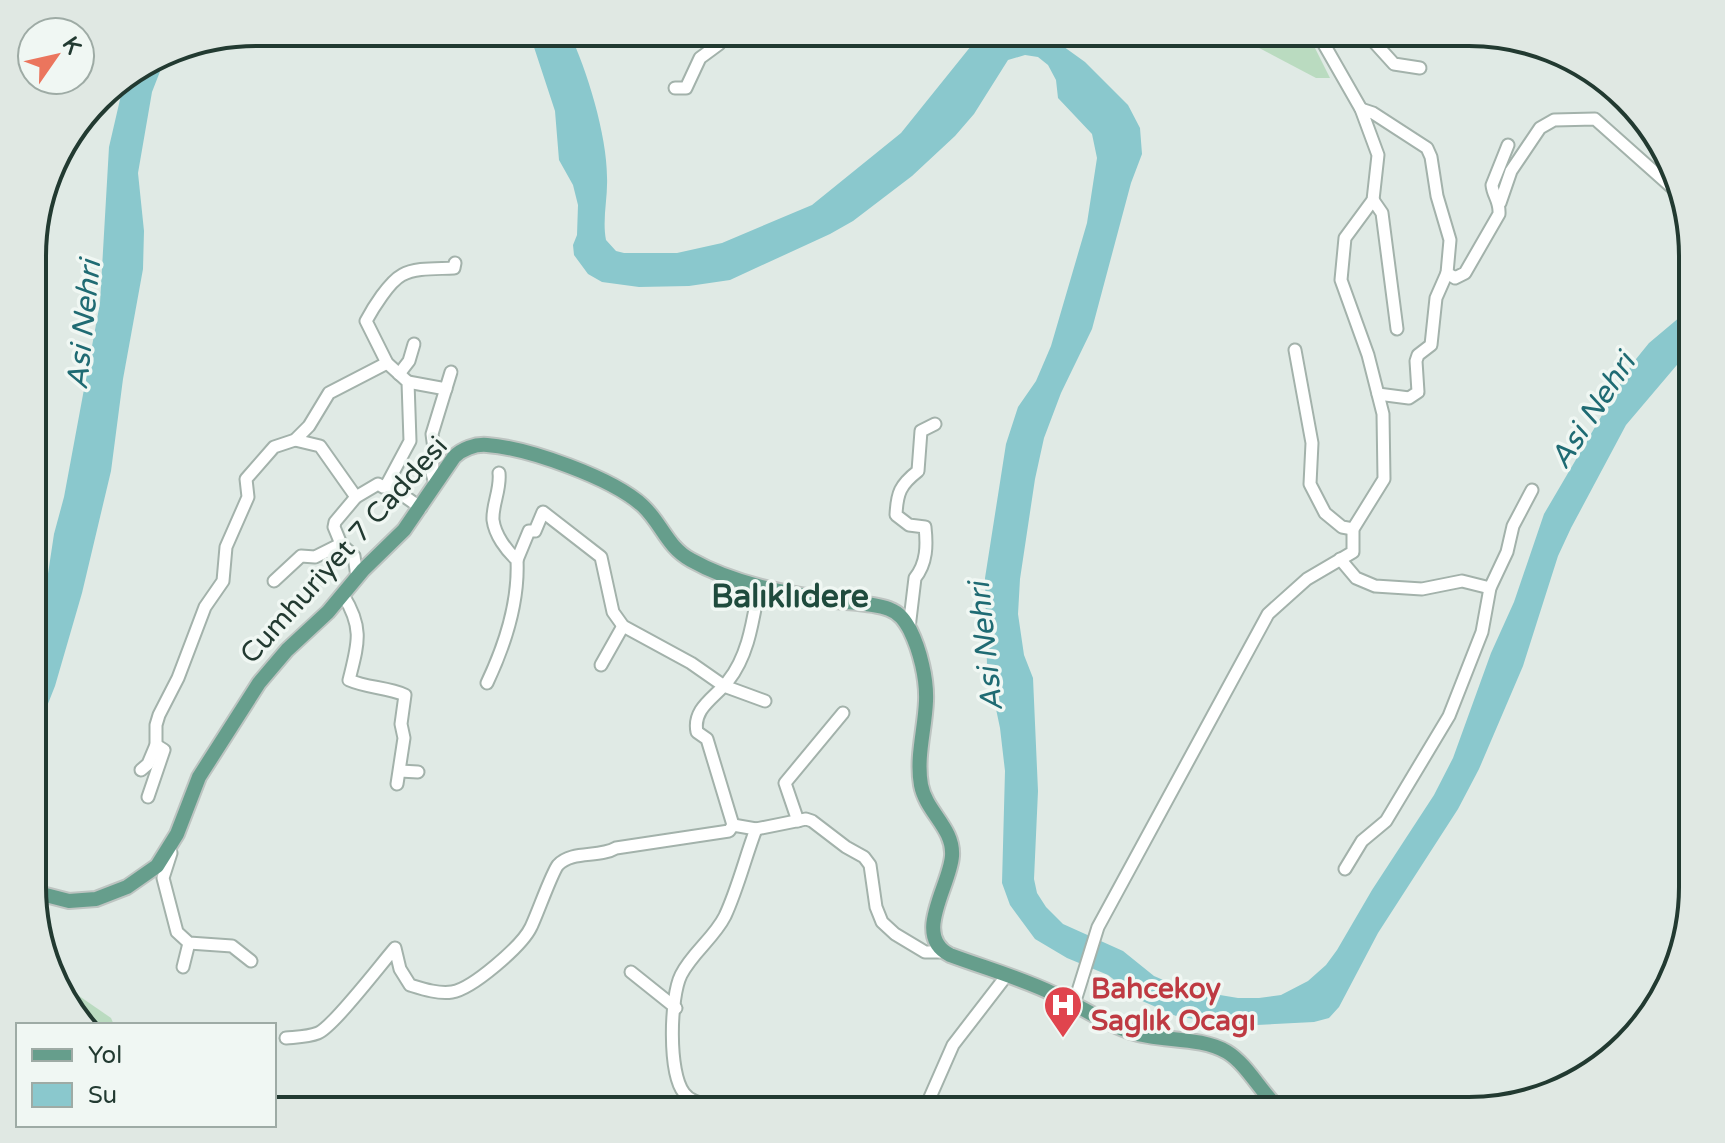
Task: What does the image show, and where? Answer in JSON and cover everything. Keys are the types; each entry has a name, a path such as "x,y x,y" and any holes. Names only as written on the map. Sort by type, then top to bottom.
{"main road":[{"name":"Cumhuriyet 7 Caddesi","path":"47,895 69,901 96,899 127,887 157,866 169,849 199,777 259,683 404,530 459,452 485,445 585,473 635,500 650,514 675,550 721,575 759,587 887,608 899,615 909,629"},
{"path":"909,629 926,690 920,759 922,787 930,807 948,833 952,849 950,869 933,923 934,940 944,952 1076,998 1124,1030 1225,1051 1242,1066 1266,1097"}],"street":[{"path":"675,88 686,88 700,58 716,46"},
{"path":"1076,998 1098,927 1268,614 1307,579 1353,552 1353,529 1384,479 1383,414 1368,355 1341,280 1345,238 1373,200 1378,155 1361,109 1325,46"},
{"path":"1378,46 1394,64 1420,68"},
{"path":"1361,109 1373,113 1427,148 1450,240 1447,273 1436,298 1431,345 1418,355 1416,361 1418,392 1409,398 1378,394"},
{"path":"1447,273 1455,278 1465,273 1499,214 1500,203 1517,160 1540,128 1554,120 1595,119 1665,181"},
{"path":"1500,203 1492,185 1508,145"},
{"path":"1373,200 1382,213 1397,329"},
{"path":"446,389 404,378 387,363 366,321 402,275 454,268 455,263"},
{"path":"357,577 354,556 341,544 335,522 356,497 378,484 383,487 387,484 410,441 404,378 414,344"},
{"path":"1295,350 1312,443 1309,471 1314,495 1333,522 1353,529"},
{"path":"141,770 148,764 156,745 156,725 205,607 223,581 226,547 248,497 246,479 274,447 295,440 309,426 329,393 377,371 387,363"},
{"path":"435,484 432,434 451,372"},
{"path":"909,629 915,578 920,572 927,548 925,527 909,525 896,515 897,495 904,482 918,471 921,431 935,424"},
{"path":"295,440 320,446 356,497"},
{"path":"499,473 501,484 493,519 506,550 517,560"},
{"path":"387,484 421,508"},
{"path":"1345,869 1362,841 1386,821 1449,716 1482,632 1490,588 1507,552 1516,519 1532,490"},
{"path":"487,683 500,654 514,604 518,587 517,560 529,531 535,531 543,512 601,557 613,612 623,626 691,663 724,686 765,701"},
{"path":"274,581 301,556 315,557 341,544"},
{"path":"1340,559 1356,578 1375,586 1422,589 1462,581 1490,588"},
{"path":"733,825 707,739 697,732 695,726 704,705 730,679 747,645 759,587"},
{"path":"343,595 351,609 359,638 349,680 360,685 389,688 405,695 401,724 404,738 397,784"},
{"path":"601,665 623,626"},
{"path":"798,821 785,783 843,713"},
{"path":"148,797 164,750 156,745"},
{"path":"400,771 418,772"},
{"path":"733,825 756,829 806,819 812,821 864,857 870,865 876,907 882,922 895,934 925,952 944,952"},
{"path":"286,1038 317,1033 332,1024 395,948 400,969 410,985 449,993 463,989 509,956 530,930 557,866 568,858 679,837 718,834 729,831 733,825"},
{"path":"688,1097 678,1083 670,1037 680,977 718,929 756,829"},
{"path":"169,849 171,853 163,878 177,932 189,943 232,946 251,961"},
{"path":"183,967 189,943"},
{"path":"631,972 676,1008"},
{"path":"930,1097 953,1045 1007,975"}],"green space":[{"path":"1255,46 1314,46 1330,78 1316,78"},
{"path":"75,993 111,1018 113,1023 97,1023"}],"water":[{"path":"534,46 576,47 604,142 606,240 616,251 624,253 677,253 722,243 812,205 901,133 971,46 1063,46 1085,62 1128,105 1140,128 1142,154 1131,183 1092,329 1061,393 1044,438 1020,579 1018,614 1024,655 1033,678 1038,791 1034,879 1037,893 1046,907 1063,924 1123,951 1154,976 1184,989 1238,998 1281,995 1308,981 1326,965 1434,795 1453,758 1491,653 1514,602 1544,514 1632,364 1649,343 1679,318 1679,363 1626,425 1571,528 1558,556 1523,666 1479,769 1458,809 1378,933 1339,1007 1329,1018 1314,1022 1236,1026 1176,1016 1140,1000 1108,975 1067,958 1035,939 1010,905 1002,883 1005,771 987,666 985,578 1006,444 1018,407 1036,381 1051,346 1087,223 1097,158 1092,134 1058,98 1056,80 1048,65 1038,57 1025,55 1008,60 974,114 955,136 912,176 853,221 730,280 689,286 639,287 602,282 588,274 574,255 578,205 573,185 559,160 555,111"},
{"path":"161,69 152,92 138,173 144,231 143,269 123,379 111,471 82,593 46,709 46,587 100,303 109,147 121,95"}],"place":[{"name":"Bahcekoy Saglık Ocagı","path":"1063,1039"}],"district":[{"name":"Balıklıdere","path":"790,597"}],"water label":[{"name":"Asi Nehri","path":"84,325"},
{"name":"Asi Nehri","path":"1593,411"},
{"name":"Asi Nehri","path":"986,647"}]}
